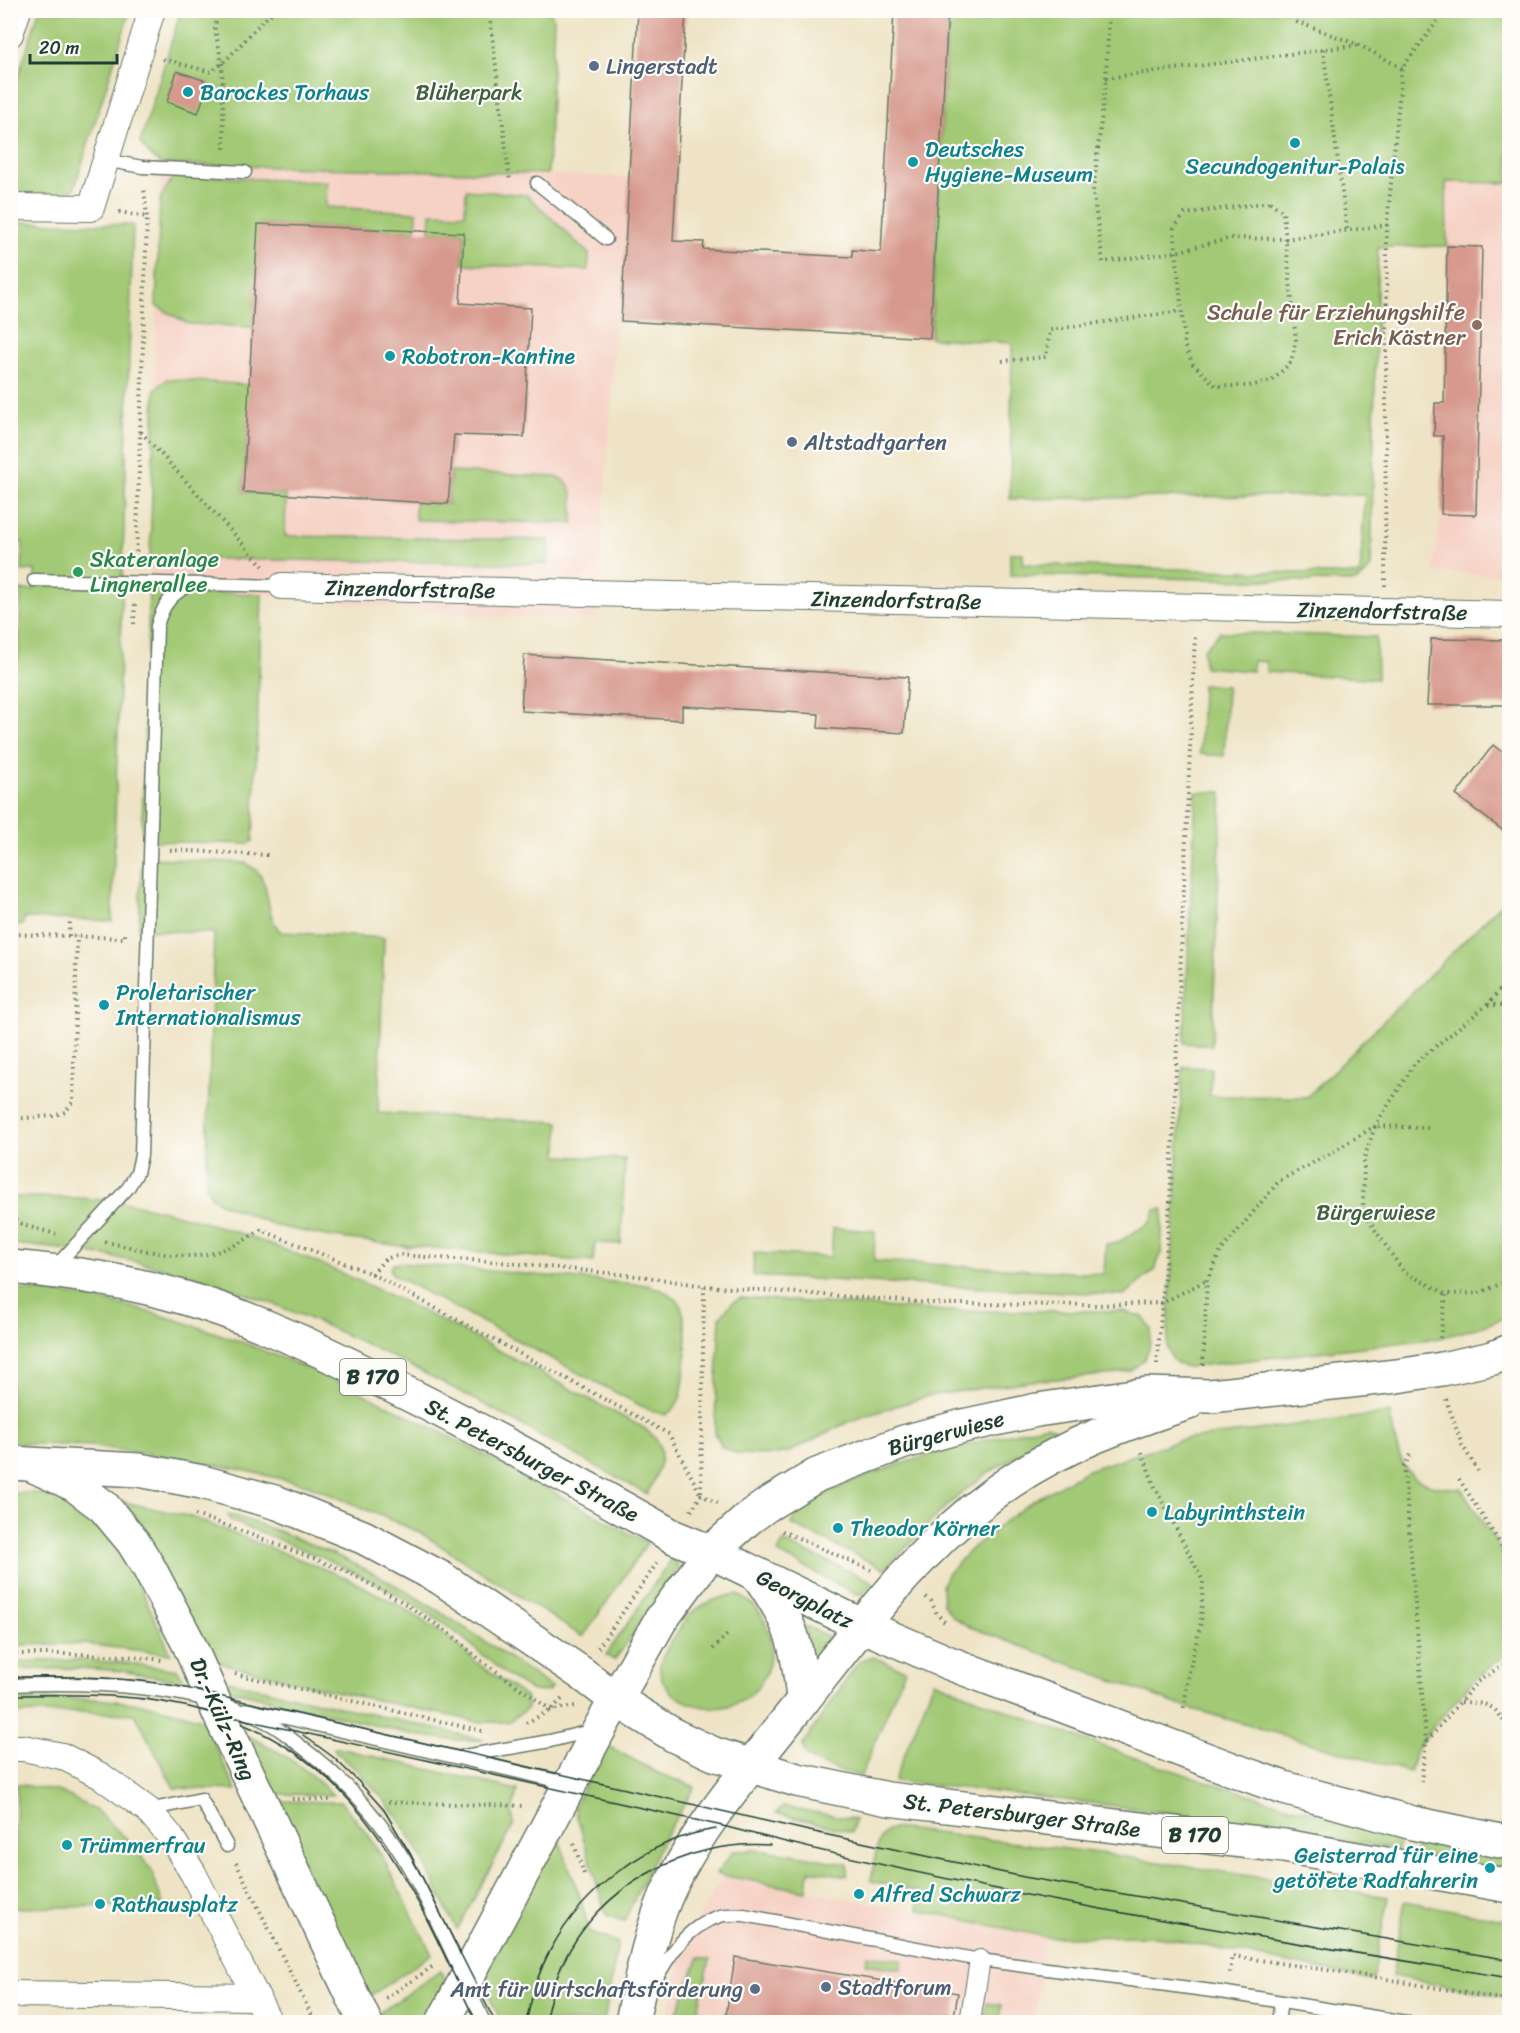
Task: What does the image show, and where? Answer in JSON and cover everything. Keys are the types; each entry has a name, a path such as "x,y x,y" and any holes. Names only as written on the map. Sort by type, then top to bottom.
{"main road":[{"name":"St. Petersburger Straße","path":"10,1267 52,1270 132,1285 185,1298 245,1320 328,1354 448,1414 674,1537 711,1552"},
{"name":"Bürgerwiese","path":"711,1552 749,1518 817,1475 903,1442 953,1428 1037,1410 1147,1394 1206,1382 1397,1376 1493,1358 1509,1351"},
{"name":"Bürgerwiese","path":"861,1625 951,1529 1010,1482 1075,1444 1149,1416 1206,1382"},
{"name":"Dr.-Külz-Ring","path":"18,1463 50,1472 75,1485 104,1507 119,1523 149,1568 223,1705 259,1798 363,2018"},
{"name":"B 170","path":"18,1463 139,1470 202,1482 278,1503 363,1537 441,1578 617,1700 675,1736 750,1767"},
{"name":"Georgplatz","path":"632,2022 648,1947 667,1895 704,1831 750,1767 861,1625 711,1552"},
{"path":"443,2022 600,1728 660,1621 711,1552"},
{"path":"758,1575 787,1621 796,1646 803,1700"},
{"name":"B 170","path":"861,1625 950,1663 1284,1788 1413,1823 1509,1843"},
{"name":"St. Petersburger Straße","path":"750,1767 817,1785 878,1797 1284,1846 1509,1886"}],"street":[{"path":"10,34 18,10"},
{"path":"10,207 92,208 152,10"},
{"name":"Zinzendorfstraße","path":"282,586 1509,614"},
{"path":"10,1748 23,1748 62,1756 101,1776 148,1810 170,1836 193,1873 269,2022"},
{"path":"970,2022 980,1960"},
{"path":"10,1994 256,1997"}],"lane":[{"path":"105,160 142,167 245,172"},
{"path":"537,183 606,239"},
{"path":"34,580 282,586"},
{"path":"52,1270 128,1188 137,1173 141,1155 157,626 167,600 179,590 192,584"},
{"path":"10,1685 66,1683 110,1685 176,1694 571,1785"},
{"path":"223,1705 273,1725 321,1761 362,1801 411,1871 484,2022"},
{"path":"457,1757 550,1741 600,1728"},
{"path":"148,1810 201,1799 227,1846"},
{"path":"632,2022 663,1965 694,1929 721,1916 744,1915 980,1960 1281,2002 1373,2020 1406,2022"},
{"path":"1278,2022 1281,2002"}],"path":[{"path":"217,10 215,29 222,64 223,171"},
{"path":"139,52 212,72 275,10"},
{"path":"489,10 510,182"},
{"path":"1109,10 1106,78 1093,192 1103,262 1176,252 1231,238 1286,239 1387,225"},
{"path":"1293,10 1297,22 1359,45 1402,68"},
{"path":"1384,611 1388,381 1387,225 1402,68 1446,10"},
{"path":"1106,78 1359,45"},
{"path":"1323,49 1347,229"},
{"path":"142,167 147,217"},
{"path":"1270,202 1283,212 1286,239 1296,341 1291,362 1272,381 1249,386 1216,386 1193,364 1185,347 1174,228 1185,214 1270,202"},
{"path":"1002,361 1046,357 1050,330 1181,311"},
{"path":"140,431 282,586"},
{"path":"1157,1374 1170,1203 1196,607"},
{"path":"151,849 268,855"},
{"path":"69,936 70,919"},
{"path":"10,944 11,934 125,938"},
{"path":"10,1119 53,1116 65,1112 74,1102 77,936"},
{"path":"1509,978 1487,1005 1415,1063 1375,1126 1364,1159 1363,1212 1403,1271 1446,1294 1479,1293 1509,1280"},
{"path":"1487,1005 1509,1005"},
{"path":"1206,1382 1207,1280 1221,1251 1279,1181 1375,1126 1428,1128"},
{"path":"10,1218 51,1233 175,1256 199,1256 240,1244 261,1230 372,1274 669,1434 701,1495 704,1286"},
{"path":"372,1274 385,1259 399,1255 624,1275 704,1286 946,1304 1162,1303 1207,1280"},
{"path":"1446,1294 1439,1340 1446,1400 1462,1445 1478,1471"},
{"path":"1141,1450 1154,1485 1203,1581 1202,1623 1183,1712"},
{"path":"1410,1455 1404,1467 1426,1742 1421,1782"},
{"path":"1459,1479 1509,1559"},
{"path":"190,1514 223,1524 355,1576 401,1601 452,1635 479,1659 552,1710"},
{"path":"749,1518 900,1582 932,1601 937,1614 947,1625"},
{"path":"598,1649 658,1561"},
{"path":"713,1649 729,1633"},
{"path":"10,1654 76,1653 138,1657 200,1666 487,1732"},
{"path":"1426,1742 1477,1682 1509,1660"},
{"path":"552,1710 566,1696"},
{"path":"524,1723 552,1710 617,1700"},
{"path":"1460,1702 1477,1703 1497,1710 1509,1731"},
{"path":"1504,1802 1509,1787"},
{"path":"259,1798 526,1806"},
{"path":"574,1844 585,1877"},
{"path":"227,1846 315,2022"},
{"path":"363,2018 445,1959 450,1952"},
{"path":"1227,1994 1232,1956 1381,1978 1509,2001"}],"shaded area":[{"path":"161,164 629,177 621,321 616,327 597,619 487,617 262,594 149,591"},
{"name":"Schule für Erziehungshilfe Erich Kästner","path":"1445,182 1509,183 1509,576 1433,572 1441,514 1443,437 1434,436 1435,403 1444,403 1447,246"},
{"path":"724,1874 1045,1938 1035,2022 666,2022 675,1978 699,1916"}],"green space":[{"name":"Blüherpark","path":"549,10 554,19 548,174 161,164 140,143 181,11"},
{"path":"39,11 130,11 74,189 67,194 11,193 11,99"},
{"path":"948,11 1509,11 1509,183 1446,182 1447,246 1378,247 1371,567 1362,578 1355,582 1010,575 1010,553 1023,553 1023,564 1360,575 1365,495 1010,499 1012,343 931,338"},
{"path":"174,175 327,182 326,207 417,212 416,231 259,224 253,327 189,324 156,306 160,199"},
{"path":"466,190 527,195 589,254 588,270 463,264 464,233 430,232 431,213 465,214"},
{"name":"Skateranlage Lingnerallee","path":"11,222 133,225 112,921 24,918 23,925 11,925 11,658 19,658 21,590 34,590 35,570 22,571 23,542 11,543"},
{"path":"167,379 250,385 243,492 286,495 285,536 549,540 548,564 150,558 155,390"},
{"path":"451,472 556,477 568,484 571,489 573,523 415,520 415,502 448,504"},
{"path":"149,591 262,594 253,841 247,844 154,841 142,830"},
{"path":"1220,632 1376,637 1377,679 1266,672 1266,662 1253,661 1252,671 1204,667 1203,650"},
{"path":"1202,685 1227,686 1224,756 1200,754"},
{"path":"1196,792 1222,792 1212,1045 1184,1043"},
{"path":"154,858 245,863 257,871 262,878 272,918 281,932 384,938 378,1113 559,1122 558,1156 625,1159 621,1244 595,1243 593,1262 402,1245 409,1247 326,1236 277,1226 220,1203 211,1196 206,1185 214,933 139,930 141,867 145,861"},
{"name":"Bürgerwiese","path":"1509,896 1509,1316 1440,1338 1188,1367 1177,1363 1167,1348 1183,1067 1211,1068 1210,1096 1307,1097"},
{"path":"10,1197 87,1199 133,1204 201,1221 267,1243 331,1269 395,1297 642,1427 658,1442 661,1458 656,1476 647,1494 413,1367 292,1311 230,1288 128,1260 70,1250 11,1244"},
{"path":"1163,1209 1161,1253 1155,1270 1124,1295 753,1276 754,1253 831,1257 833,1228 875,1231 874,1261 1104,1274 1106,1244 1117,1243 1151,1222 1155,1210"},
{"path":"393,1264 647,1285 666,1292 676,1299 681,1307 686,1333 684,1379 678,1403 666,1415 649,1410 395,1276 390,1268"},
{"path":"11,1289 67,1294 123,1305 193,1325 260,1349 327,1377 457,1440 647,1543 583,1637 419,1532 308,1485 238,1469 92,1446 11,1443"},
{"path":"741,1298 947,1311 1123,1311 1143,1317 1151,1329 1149,1349 1143,1361 1131,1370 1108,1375 1030,1381 928,1396 850,1421 791,1451 773,1455 737,1454 722,1447 715,1433 715,1420 720,1317 733,1302"},
{"path":"1390,1413 1396,1446 1406,1469 1426,1484 1461,1488 1509,1563 1509,1652 1472,1682 1433,1727 1416,1750 1410,1772 1179,1705 970,1627 953,1617 943,1604 942,1586 947,1574 972,1548 1034,1500 1088,1470 1180,1440"},
{"path":"1047,1425 1055,1429 1055,1434 972,1485 947,1506 885,1569 791,1524 805,1507 832,1491 867,1476 949,1449"},
{"path":"10,1493 36,1493 60,1497 71,1503 108,1535 136,1578 171,1654 83,1644 11,1645"},
{"path":"124,1502 192,1517 347,1578 400,1606 450,1638 477,1663 527,1698 527,1709 508,1722 479,1722 334,1691 209,1660 138,1523"},
{"path":"228,1514 334,1554 369,1571 439,1611 551,1687 548,1691 530,1690 500,1670 454,1631 401,1597 346,1568 231,1521"},
{"path":"783,1542 874,1582 862,1594 856,1594 778,1553"},
{"path":"672,1558 678,1565 676,1571 614,1660 606,1655"},
{"path":"736,1594 755,1607 766,1624 771,1644 769,1664 761,1682 747,1697 729,1706 705,1707 683,1700 672,1693 661,1678 663,1655 691,1613 709,1602"},
{"path":"805,1626 830,1637 811,1664"},
{"path":"873,1657 905,1670 861,1776 814,1761 806,1755 803,1744 855,1667 861,1660"},
{"path":"80,1660 178,1670 184,1682 122,1671 80,1668 11,1670 11,1662"},
{"path":"214,1678 484,1740 455,1740 415,1735 218,1687"},
{"path":"934,1681 1147,1762 1293,1807 1402,1835 1397,1850 1209,1818 894,1781"},
{"path":"97,1699 150,1705 202,1719 236,1790 174,1788 135,1714 78,1712 11,1714 11,1700"},
{"path":"239,1732 289,1759 333,1795 269,1794"},
{"path":"606,1745 658,1773 695,1787 662,1841 624,1921 606,1915 574,1806"},
{"path":"334,1747 517,1790 512,1812 514,1824 457,1930 423,1861 401,1823 381,1797 335,1751"},
{"path":"17,1784 61,1792 97,1811 129,1841 152,1871 163,1905 14,1908"},
{"path":"273,1801 341,1802 367,1833 383,1858 432,1954 367,1998"},
{"path":"783,1807 855,1819 852,1832 776,1813"},
{"path":"893,1828 1099,1853 1388,1897 1373,1980 1157,1936 1046,1937 918,1910 920,1892 871,1881 879,1843 882,1836"},
{"path":"557,1834 579,1894 590,1933 618,1943 604,2022 502,2022 488,1992 487,1972"},
{"path":"1418,1837 1509,1856 1509,1872 1415,1854"},
{"path":"755,1850 848,1864 847,1876 809,1870 807,1891 716,1874 733,1851"},
{"path":"1405,1901 1509,1921 1509,1997 1392,1976"},
{"path":"867,1955 902,1960 901,1969 866,1964"},
{"path":"699,1957 710,1960 695,2022 673,2022"},
{"path":"440,1971 446,1981 423,2022 378,2022 375,2016"},
{"path":"987,2003 1001,2005 999,2022 984,2022"}],"building":[{"name":"Deutsches Hygiene-Museum","path":"638,10 686,10 673,241 704,242 703,249 852,257 852,250 881,252 894,10 948,10 930,338 621,321"},
{"name":"Barockes Torhaus","path":"177,71 209,82 198,113 167,102"},
{"name":"Robotron-Kantine","path":"258,224 464,233 460,303 531,308 524,437 454,435 448,504 243,492"},
{"path":"1447,246 1482,247 1476,515 1441,514 1443,436 1434,436 1435,403 1444,403"},
{"path":"1431,639 1509,640 1509,705 1427,705"},
{"path":"524,655 908,677 904,733 818,728 819,714 736,709 682,706 682,720 521,711"},
{"path":"1493,745 1509,757 1509,835 1456,795"},
{"name":"Stadtforum","path":"735,1957 958,1993 953,2022 725,2022"}],"tram line":[{"path":"10,1677 84,1677 132,1680 204,1692"},
{"path":"197,1691 805,1830 1024,1877 1510,1960"},
{"path":"10,1695 135,1698 208,1712"},
{"path":"201,1710 1018,1893 1214,1929 1510,1978"},
{"path":"242,1724 287,1747 325,1776 358,1810 386,1849 411,1890 476,2022"},
{"path":"303,1735 333,1757 384,1810 411,1855 495,2022"},
{"path":"526,2022 546,1957 564,1927 599,1887 620,1870 666,1844 716,1829"},
{"path":"545,2022 559,1972 578,1937 597,1912 621,1891 677,1860 707,1850 738,1845 770,1845"}],"place":[{"name":"Lingerstadt","path":"594,66"},
{"name":"Barockes Torhaus","path":"188,92"},
{"name":"Secundogenitur-Palais","path":"1295,143"},
{"name":"Deutsches Hygiene-Museum","path":"913,162"},
{"name":"Schule für Erziehungshilfe Erich Kästner","path":"1477,325"},
{"name":"Robotron-Kantine","path":"390,356"},
{"name":"Altstadtgarten","path":"792,442"},
{"name":"Skateranlage Lingnerallee","path":"78,572"},
{"name":"Proletarischer Internationalismus","path":"104,1005"},
{"name":"Labyrinthstein","path":"1152,1512"},
{"name":"Theodor Körner","path":"838,1528"},
{"name":"Trümmerfrau","path":"67,1845"},
{"name":"Geisterrad für eine getötete Radfahrerin","path":"1490,1868"},
{"name":"Alfred Schwarz","path":"859,1894"},
{"name":"Rathausplatz","path":"100,1904"},
{"name":"Stadtforum","path":"826,1987"},
{"name":"Amt für Wirtschaftsförderung","path":"755,1989"}]}
